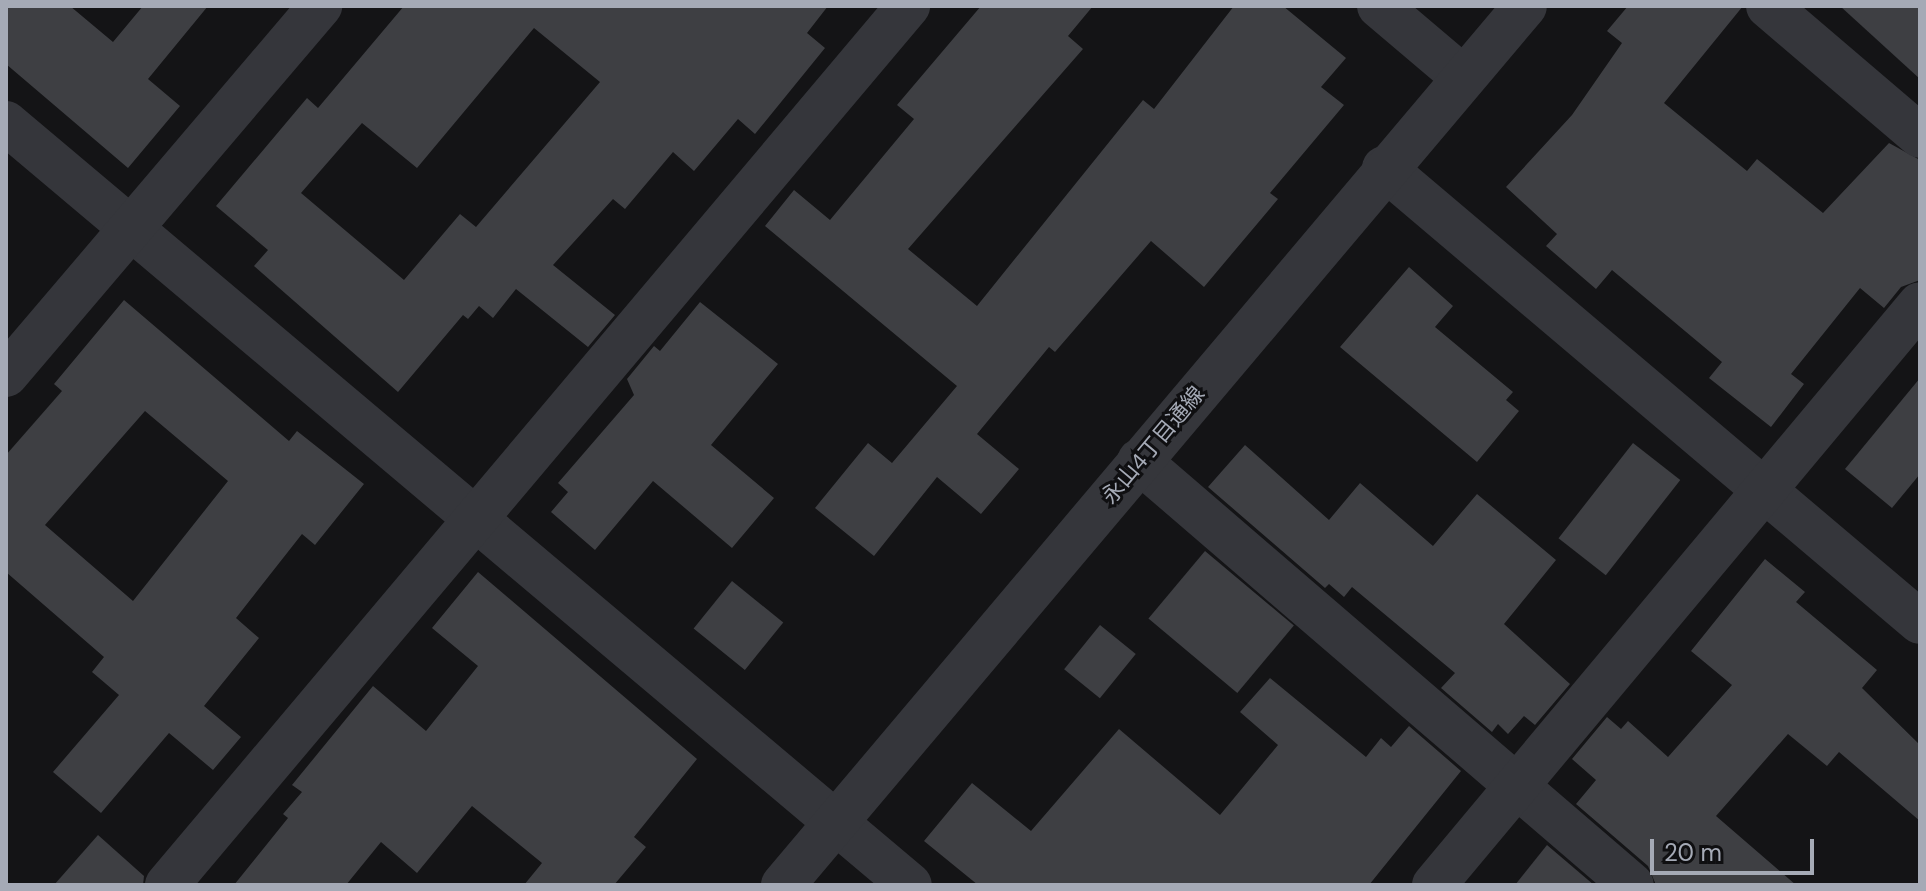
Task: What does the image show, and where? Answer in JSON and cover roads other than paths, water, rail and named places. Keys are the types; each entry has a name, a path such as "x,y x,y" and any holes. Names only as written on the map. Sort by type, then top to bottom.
{"street":[{"path":"6,375 320,6"},
{"path":"167,885 908,6"},
{"path":"1379,6 1464,78"},
{"name":"永山4丁目通線","path":"783,885 1384,168 1525,6"},
{"path":"1768,6 1920,136"},
{"path":"6,123 910,885"},
{"path":"1384,168 1920,622"},
{"path":"1434,885 1920,304"},
{"path":"1139,461 1632,885"}]}
